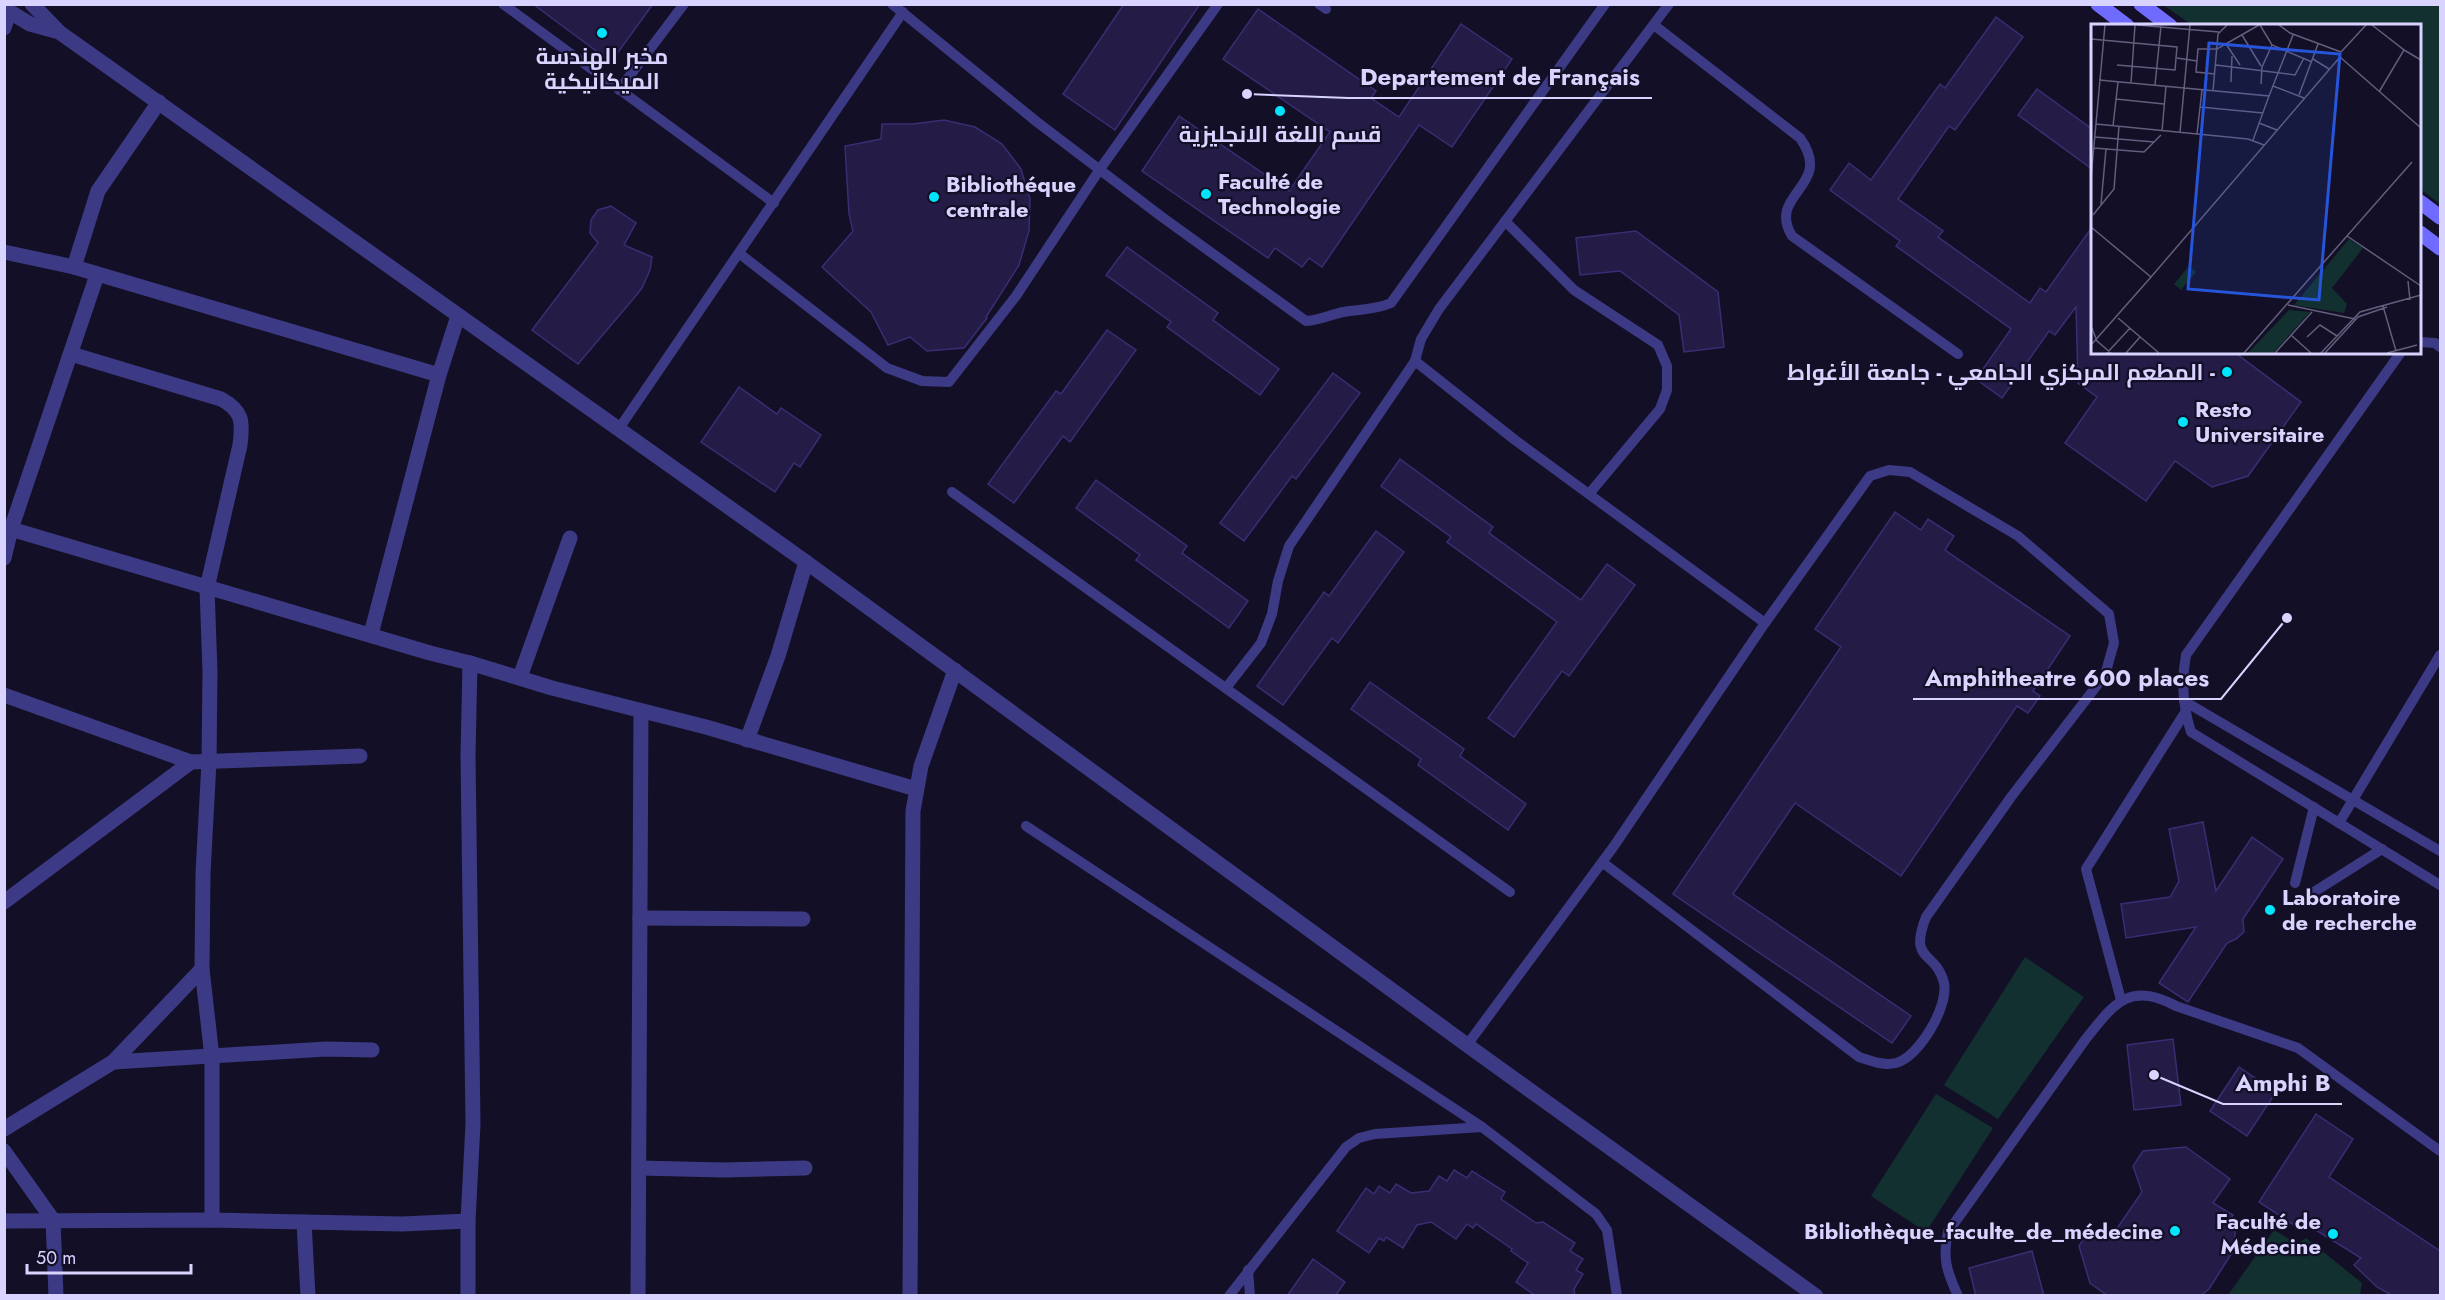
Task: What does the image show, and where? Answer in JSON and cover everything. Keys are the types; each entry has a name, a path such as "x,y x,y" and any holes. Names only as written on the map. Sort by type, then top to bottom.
{"main road":[{"path":"2098,4 2124,24"},
{"path":"2141,4 2167,24"},
{"path":"2421,203 2440,216"},
{"path":"2421,234 2440,248"}],"street":[{"path":"32,4 59,32 955,669 1467,1045 1816,1296"},
{"path":"10,14 30,24 59,32"},
{"path":"74,267 98,191 159,102"},
{"path":"4,252 74,267 97,276 439,375"},
{"path":"4,558 8,528 97,276"},
{"path":"370,634 439,375 458,316"},
{"path":"70,354 221,399 233,406 240,415 242,427 240,445 207,588 209,762 203,873 202,969 212,1057 212,1220"},
{"path":"8,528 430,653 916,789"},
{"path":"520,677 570,538"},
{"path":"747,740 778,656 806,562"},
{"path":"468,1296 468,1221 473,1124 468,756 471,663"},
{"path":"910,1296 912,839 916,789 921,766 955,669"},
{"path":"4,695 191,762 360,756"},
{"path":"638,1296 641,711"},
{"path":"4,902 191,762"},
{"path":"640,918 803,919"},
{"path":"4,1129 113,1062 202,969"},
{"path":"113,1062 326,1049 372,1050"},
{"path":"4,1151 53,1220 56,1296"},
{"path":"639,1168 723,1170 805,1168"},
{"path":"4,1221 212,1220 402,1224 468,1221"},
{"path":"304,1222 308,1296"}],"lane":[{"path":"503,4 774,203"},
{"path":"619,90 684,4"},
{"path":"892,4 1038,123 1162,218 1306,321 1322,320 1336,314 1357,309 1378,308 1391,303 1605,4"},
{"path":"740,254 887,368 922,381 949,381 1016,296 1100,169 1218,4"},
{"path":"1226,688 1262,643 1272,614 1278,581 1289,546 1415,361 1421,339 1439,309 1669,4"},
{"path":"618,430 903,12"},
{"path":"1654,26 1800,138 1809,152 1812,164 1786,211 1785,225 1792,236 1958,354"},
{"path":"1505,221 1574,290 1658,345 1667,366 1667,390 1660,409 1589,494"},
{"path":"2421,342 2435,343 2440,347"},
{"path":"2400,354 2186,655 2182,672 2185,706 2191,732 2440,885"},
{"path":"1415,361 1515,440 1765,623"},
{"path":"1467,1045 1602,862 1765,623 1870,476 1889,470 1910,472 2018,537 2109,614 2114,643 2105,675 2011,797 1926,917 1918,935 1921,950 1934,965 1944,983 1943,1004 1915,1051 1896,1063 1878,1063 1859,1057 1602,862"},
{"path":"952,492 1510,892"},
{"path":"2339,823 2440,655"},
{"path":"2185,706 2440,851"},
{"path":"2121,1000 2086,868 2185,706"},
{"path":"2295,883 2314,807"},
{"path":"1026,826 1482,1127 1596,1214 1607,1230 1617,1296"},
{"path":"2314,892 2382,849"},
{"path":"1958,1296 1948,1275 1944,1251 1948,1232 2085,1040 2108,1011 2121,1000 2144,994 2159,997 2176,1006 2298,1048 2440,1151"},
{"path":"1229,1296 1346,1147 1359,1138 1375,1134 1482,1127"},
{"path":"1248,1270 1250,1296"}],"green space":[{"path":"2163,5 2440,5 2440,204 2421,190 2421,24 2191,24"},
{"path":"2025,957 2084,997 1998,1119 1944,1085"},
{"path":"1936,1094 1993,1128 1926,1232 1871,1196"},
{"path":"2274,1230 2297,1244 2306,1238 2362,1283 2360,1295 2228,1295"}],"building":[{"name":"مخبر الهندسة الميكانيكية","path":"533,4 653,4 611,62"},
{"path":"1124,4 1200,4 1115,130 1063,94"},
{"path":"1258,9 1376,91 1371,98 1399,117 1461,24 1512,59 1452,147 1419,125 1322,267 1309,258 1302,267 1275,248 1268,258 1142,171 1179,116 1289,191 1330,132 1223,59"},
{"path":"1996,17 2023,37 1955,130 1949,126 1898,199 1943,231 1938,237 2030,303 2040,288 2046,292 2091,228 2091,354 2237,354 2301,402 2248,476 2212,487 2175,461 2146,501 2065,443 2097,397 2078,383 2076,307 2055,335 2049,331 2002,398 1976,379 2011,329 1896,246 1900,241 1830,190 1849,163 1871,180 1940,84 1945,88"},
{"path":"2037,89 2091,128 2091,168 2018,115"},
{"path":"944,120 975,127 1002,144 1021,169 1030,199 1029,231 1019,265 987,318 964,348 927,351 910,337 888,345 871,312 822,267 853,231 849,214 845,146 881,139 882,124 913,124"},
{"path":"611,206 636,223 624,245 652,257 650,270 642,288 578,364 532,330 598,243 590,233 591,220 598,210"},
{"path":"1636,231 1718,292 1724,347 1684,352 1679,315 1620,271 1580,275 1576,238"},
{"path":"1127,247 1218,313 1213,320 1279,369 1260,395 1167,327 1171,322 1106,275"},
{"path":"1107,330 1136,350 1070,442 1063,436 1014,503 988,484 1056,391 1061,394"},
{"path":"1333,373 1360,393 1296,479 1292,476 1244,541 1220,523"},
{"path":"739,387 777,414 781,408 821,435 800,467 794,463 775,492 701,442"},
{"path":"1400,459 1493,527 1489,533 1581,600 1607,564 1635,585 1569,676 1562,671 1514,737 1488,718 1557,622 1447,542 1451,537 1381,486"},
{"path":"1096,480 1187,546 1182,553 1248,601 1229,628 1136,560 1140,555 1076,508"},
{"path":"1895,512 1921,530 1928,519 1954,536 1945,550 2070,636 2033,691 2040,696 2028,713 2017,706 1901,876 1795,803 1733,894 1911,1016 1892,1043 1673,894 1841,647 1815,629"},
{"path":"1376,531 1404,552 1338,643 1332,638 1283,705 1257,686 1324,592 1329,596"},
{"path":"1370,682 1464,749 1460,756 1526,804 1508,830 1418,765 1421,759 1351,709"},
{"path":"2203,822 2216,891 2252,837 2283,859 2243,919 2244,932 2227,943 2188,1002 2159,983 2196,927 2126,938 2121,904 2170,897 2179,881 2169,829"},
{"path":"2173,1039 2181,1105 2134,1110 2127,1045"},
{"path":"2239,1067 2276,1092 2247,1136 2210,1111"},
{"path":"2316,1114 2353,1139 2329,1177 2440,1251 2440,1296 2393,1296 2377,1287 2354,1265 2361,1258 2298,1219 2294,1225 2259,1202"},
{"name":"Bibliothèque_faculte_de_médecine","path":"2186,1147 2230,1179 2213,1203 2233,1215 2227,1226 2235,1231 2235,1248 2209,1289 2200,1296 2108,1296 2090,1283 2079,1246 2089,1230 2116,1230 2142,1192 2133,1166 2143,1151"},
{"path":"1454,1170 1467,1178 1472,1171 1505,1192 1501,1199 1536,1223 1543,1222 1575,1243 1570,1251 1583,1259 1576,1270 1583,1274 1574,1289 1575,1296 1536,1296 1516,1282 1528,1263 1476,1224 1473,1228 1467,1224 1456,1239 1431,1222 1417,1225 1403,1248 1386,1237 1384,1241 1379,1238 1369,1253 1337,1231 1366,1188 1374,1194 1379,1186 1390,1193 1396,1184 1411,1193 1429,1191 1439,1176 1447,1181"},
{"path":"2032,1251 2044,1296 1976,1296 1969,1268"},
{"path":"1313,1259 1345,1282 1335,1296 1287,1296"}],"place":[{"name":"مخبر الهندسة الميكانيكية","path":"602,33"},
{"name":"Departement de Français","path":"1247,94"},
{"name":"قسم اللغة الانجليزية","path":"1280,111"},
{"name":"Faculté de Technologie","path":"1206,194"},
{"name":"Bibliothéque centrale","path":"934,197"},
{"name":"المطعم المركزي الجامعي - جامعة الأغواط -","path":"2227,372"},
{"name":"Resto Universitaire","path":"2183,422"},
{"name":"Amphitheatre 600 places","path":"2287,618"},
{"name":"Laboratoire de recherche","path":"2270,910"},
{"name":"Amphi B","path":"2154,1075"},
{"name":"Bibliothèque_faculte_de_médecine","path":"2175,1231"},
{"name":"Faculté de Médecine","path":"2333,1234"}]}
